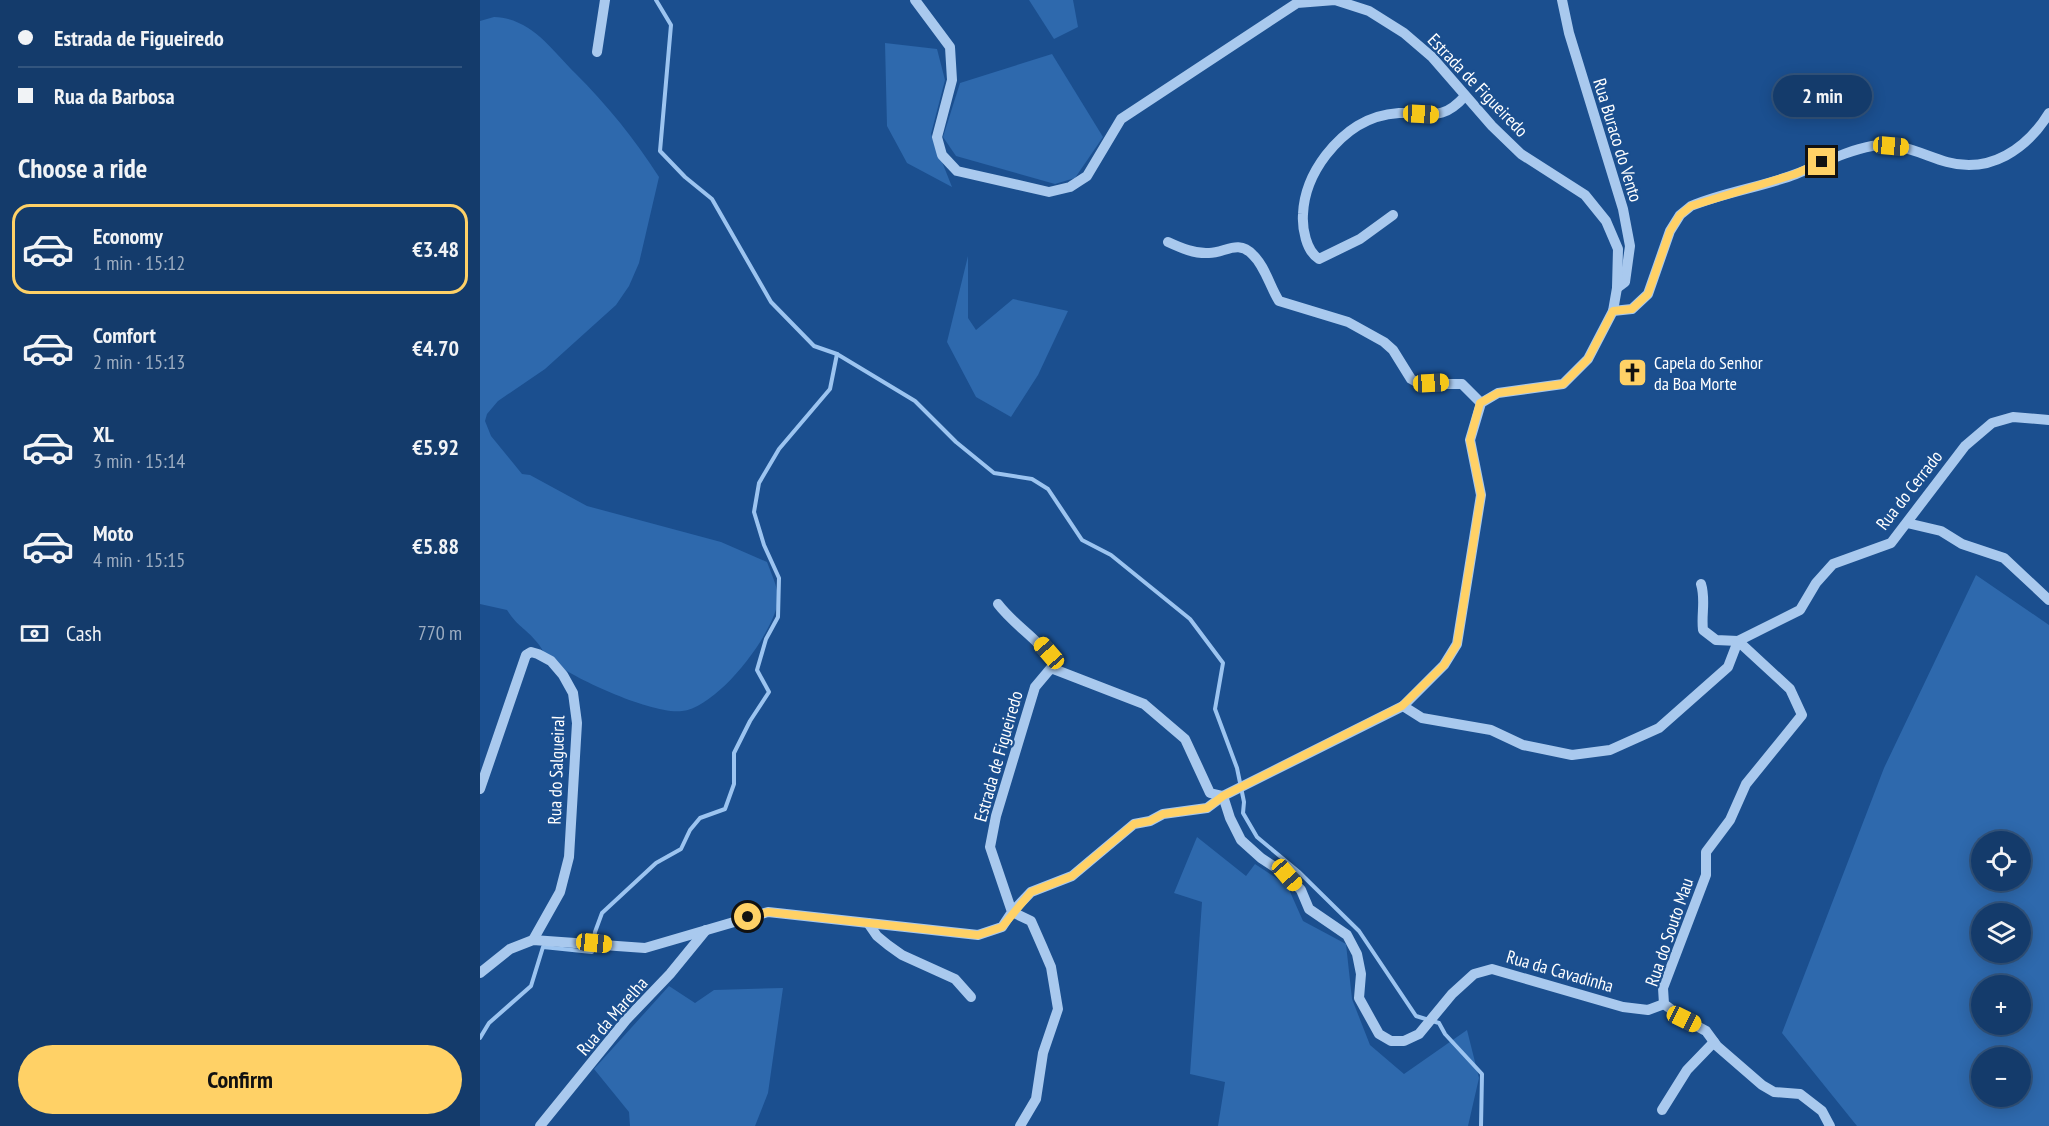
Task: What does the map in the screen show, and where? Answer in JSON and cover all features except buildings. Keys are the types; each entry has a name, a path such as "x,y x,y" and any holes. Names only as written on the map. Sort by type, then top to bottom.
{"street":[{"path":"597,51 605,0"},
{"name":"Estrada de Figueiredo","path":"915,0 950,47 952,80 937,137 942,155 957,171 1048,192 1070,187 1087,176 1121,119 1297,3 1335,0 1355,3 1404,33 1432,57 1465,96 1521,154 1586,195 1606,221 1618,249 1617,288 1613,311 1588,359 1563,384 1498,393 1480,403"},
{"name":"Rua Buraco do Vento","path":"1562,0 1569,33 1623,209 1630,246 1625,282 1617,288"},
{"path":"1393,215 1360,240 1318,259 1309,248 1303,224 1303,210 1310,180 1329,151 1353,127 1382,116 1400,113 1437,115 1456,107 1465,96"},
{"path":"1613,311 1632,309 1648,294 1670,231 1680,215 1691,206 1795,174 1845,152 1876,145 1905,147 1950,163 1983,166 2014,153 2049,113"},
{"path":"480,973 510,949 533,939 645,948 678,940 708,927 768,912 978,935 1002,927 1012,912 1031,892 1072,876 1134,824 1150,821 1163,814 1207,808 1249,783 1402,706 1444,665 1457,644 1481,495 1470,440 1480,403 1462,384 1420,384 1411,379 1393,350 1348,322 1279,301 1254,256 1245,249 1226,247 1212,254 1198,253 1168,242"},
{"name":"Rua do Cerrado","path":"1738,641 1800,610 1816,583 1833,564 1891,543 1965,446 1992,423 2013,417 2049,420"},
{"path":"1907,523 1941,531 1962,544 2004,558 2049,600"},
{"path":"1402,706 1422,718 1491,730 1533,747 1572,755 1610,750 1659,728 1728,667 1738,641 1716,640 1703,630 1701,619 1704,595 1701,584"},
{"path":"998,604 1012,622 1039,642 1049,653 1057,670 1144,704 1185,739 1210,793 1228,794"},
{"name":"Rua do Souto Mau","path":"1738,641 1790,689 1802,715 1746,784 1730,820 1706,852 1706,875 1663,988 1664,1004 1684,1019 1706,1031 1740,1068 1774,1092 1800,1094 1822,1111 1830,1126"},
{"name":"Rua do Salgueiral","path":"480,789 526,655 538,654 551,661 563,675 573,693 577,732 569,857 560,892 533,939"},
{"name":"Estrada de Figueiredo","path":"1012,912 990,847 996,816 1035,687 1051,668 1057,670"},
{"name":"Rua da Cavadinha","path":"1228,794 1230,818 1241,840 1261,858 1287,875 1301,890 1309,909 1347,935 1357,954 1361,974 1359,998 1378,1034 1391,1041 1404,1041 1419,1034 1452,994 1474,974 1492,969 1623,1007 1648,1010 1664,1004"},
{"path":"1012,912 1031,921 1051,968 1058,1009 1043,1053 1036,1099 1020,1126"},
{"path":"868,923 877,936 888,945 902,955 955,979 971,997"},
{"name":"Rua da Marelha","path":"540,1126 626,1020 670,974 708,927"},
{"path":"1662,1110 1688,1070 1714,1042"}],"shaded area":[{"path":"1029,0 1073,0 1078,27 1054,39"},
{"path":"494,17 519,23 549,45 609,110 659,177 639,263 629,286 616,305 545,369 498,401 487,414 485,421 491,436 522,474 530,475 587,506 721,542 767,562 776,586 778,601 774,615 755,650 742,667 711,697 696,707 682,711 669,711 634,702 578,677 550,659 507,610 480,604 480,21"},
{"path":"885,43 937,49 945,80 931,134 952,187 907,163 887,126"},
{"path":"1052,54 1103,137 1075,178 1055,184 956,156 943,137 960,83"},
{"path":"968,256 968,318 976,330 1013,299 1068,311 1038,375 1011,417 976,397 947,342"},
{"path":"1976,575 2049,625 2049,1126 1857,1126 1782,1033 1884,768"},
{"path":"1197,837 1246,876 1255,864 1287,885 1303,921 1346,944 1352,999 1370,1045 1404,1074 1467,1030 1479,1078 1468,1126 1218,1126 1225,1082 1190,1074 1202,902 1174,893"},
{"path":"669,986 695,1003 714,990 783,988 768,1093 755,1126 630,1126 629,1112 594,1069"}],"waterway":[{"path":"656,0 671,25 660,151 685,177 712,199 771,302 814,346 837,354 915,401 956,442 994,473 1032,479 1048,489 1082,540 1111,555 1190,619 1223,663 1215,709 1237,768 1244,802 1243,813 1257,837 1299,872 1359,931 1416,1016 1439,1023 1445,1034 1482,1074 1481,1126"},
{"path":"480,1038 489,1023 531,986 543,947 592,952 595,932 602,913 656,863 681,849 690,830 700,818 725,809 734,784 734,753 750,721 769,692 757,670 766,639 778,617 779,578 764,545 754,512 759,483 779,449 830,389 837,354"}],"place":[{"name":"Capela do Senhor da Boa Morte","path":"1633,372"}],"route":[{"path":"748,917 768,912 978,935 1002,927 1012,912 1031,892 1049,883 1072,876 1134,824 1150,821 1163,814 1185,813 1207,808 1223,796 1402,706 1444,665 1457,644 1481,495 1470,440 1480,403 1498,393 1563,384 1588,359 1613,311 1632,309 1648,294 1670,231 1680,215 1691,206 1712,197 1795,174 1822,162"}]}
